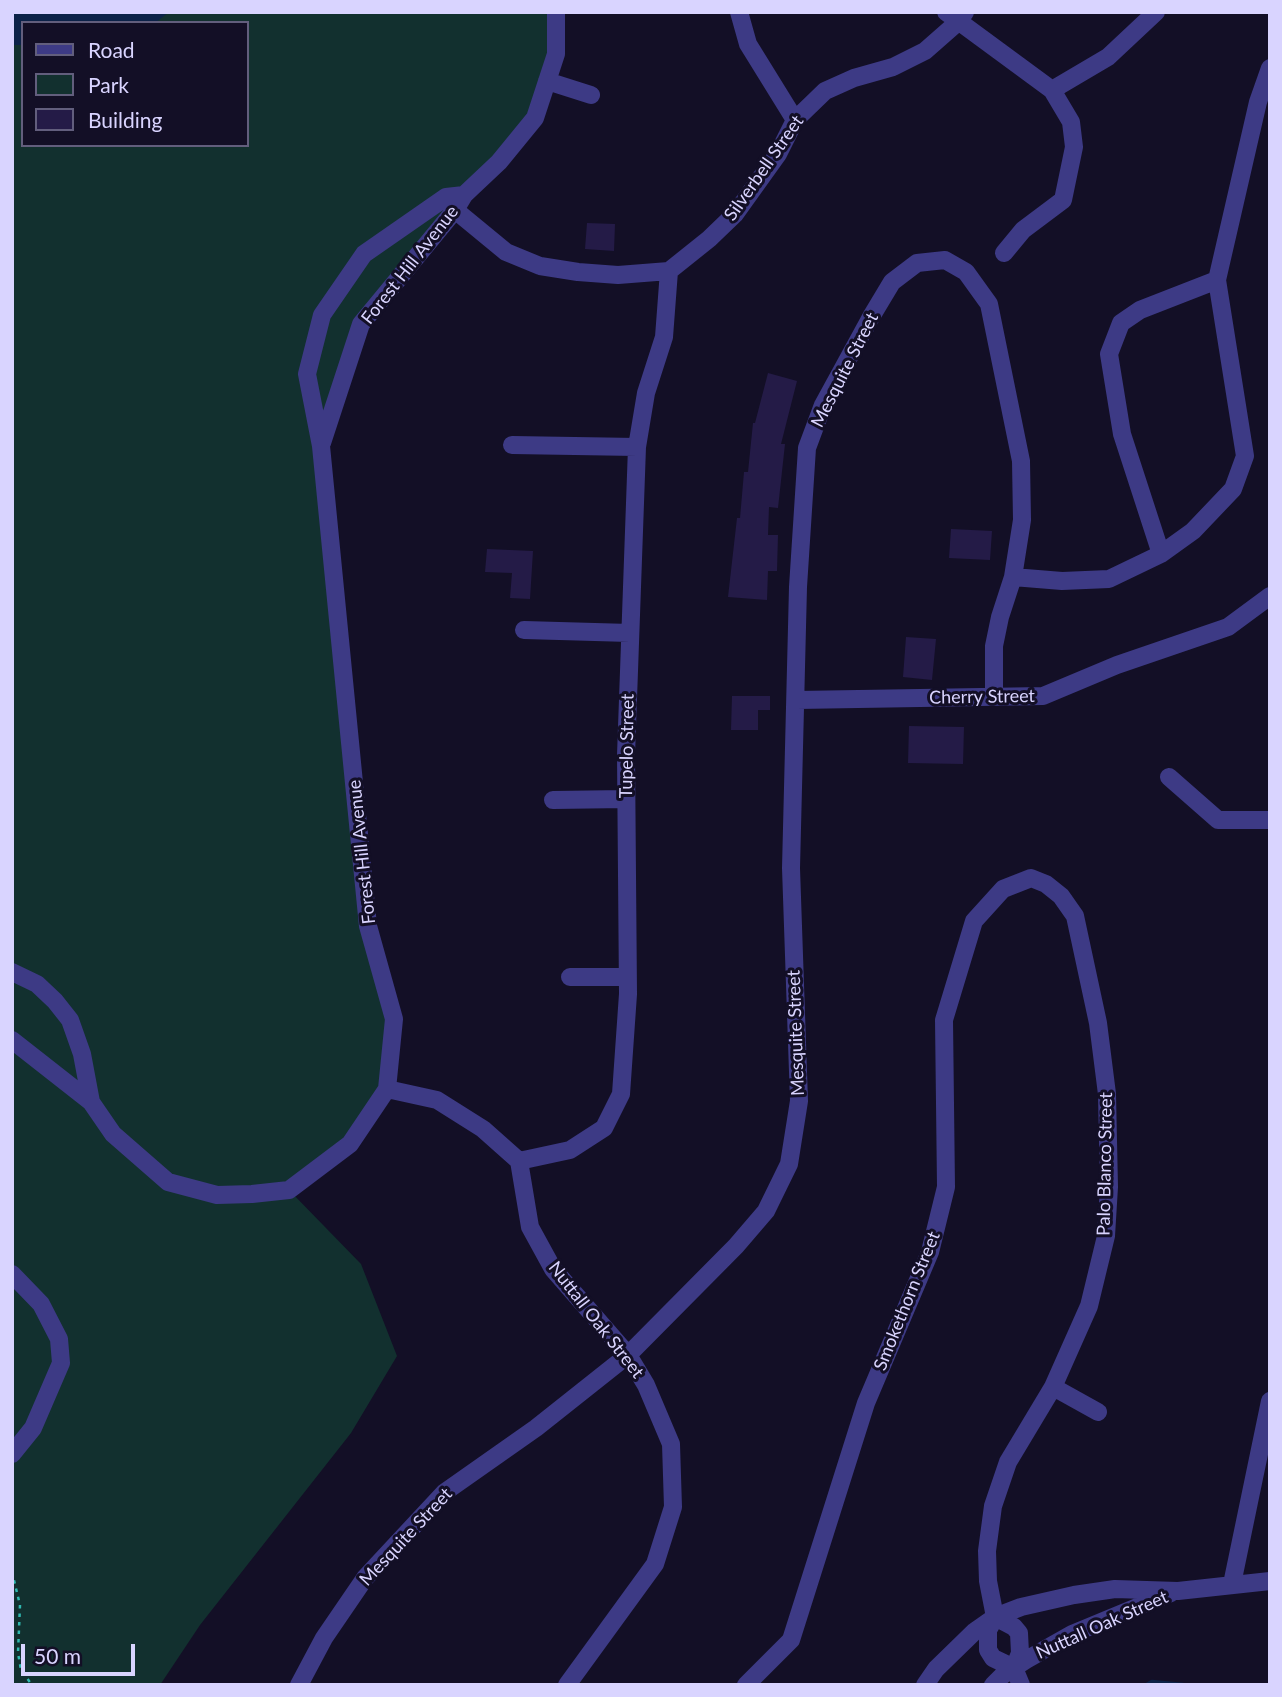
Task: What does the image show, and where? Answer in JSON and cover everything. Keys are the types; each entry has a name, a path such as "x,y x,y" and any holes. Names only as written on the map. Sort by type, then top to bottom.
{"street":[{"path":"556,12 556,54 535,118 499,162 455,200 506,251 540,266 618,275 669,271"},
{"path":"739,12 748,44 795,120"},
{"path":"1052,90 1108,57 1156,12"},
{"path":"957,15 1052,90 1070,122 1074,147 1063,200 1023,230 1004,253"},
{"name":"Silverbell Street","path":"669,271 735,214 778,154 795,120 825,91 854,78 893,67 925,51 957,15"},
{"path":"993,696 994,646 1013,577 1062,581 1110,579 1161,554 1194,531 1233,489 1245,457 1217,280 1258,102 1270,68"},
{"path":"547,81 590,95"},
{"name":"Forest Hill Avenue","path":"321,446 361,324 455,200"},
{"name":"Forest Hill Avenue","path":"12,1040 91,1102 113,1134 168,1182 217,1195 289,1190 350,1144 387,1089 394,1019 368,926 321,446 307,374 322,315 364,254 455,200"},
{"name":"Mesquite Street","path":"299,1685 324,1638 365,1578 444,1492 536,1428 628,1355 736,1246 766,1211 789,1164 799,1101 791,868 798,587 807,448 823,405 892,282 917,263 945,260 967,272 989,304 1021,461 1022,520 1013,577"},
{"name":"Tupelo Street","path":"519,1161 569,1150 604,1128 621,1094 627,977 626,799 637,447 646,393 664,337 669,271"},
{"path":"1161,554 1122,434 1109,354 1121,323 1140,310 1217,280"},
{"path":"512,445 637,447"},
{"name":"Cherry Street","path":"797,700 1043,696 1117,665 1228,627 1270,596"},
{"path":"524,631 630,633"},
{"path":"1169,778 1218,820 1270,820"},
{"path":"553,800 626,799"},
{"name":"Palo Blanco Street","path":"995,1617 988,1581 987,1551 993,1506 1007,1462 1052,1387 1089,1306 1106,1236 1109,1187 1107,1094 1098,1023 1075,916 1061,896 1046,884 1031,878"},
{"name":"Smokethorn Street","path":"746,1685 791,1640 866,1403 930,1252 946,1187 944,1020 975,921 1003,888 1031,878"},
{"name":"Forest Hill Avenue","path":"12,972 37,984 70,1020 82,1054 91,1102"},
{"path":"570,977 627,977"},
{"path":"387,1089 437,1100 482,1129 519,1161"},
{"name":"Nuttall Oak Street","path":"519,1161 530,1227 553,1269 628,1355 646,1385 671,1444 673,1507 655,1564 567,1685"},
{"path":"12,1274 41,1304 59,1339 61,1363 33,1428 12,1454"},
{"path":"1052,1387 1098,1412"},
{"path":"1232,1584 1270,1401"},
{"name":"Nuttall Oak Street","path":"925,1685 936,1668 960,1644 995,1617 1031,1605 1115,1590 1178,1591 1270,1581"},
{"name":"Nuttall Oak Street","path":"993,1685 1014,1668 1072,1634 1178,1591"},
{"path":"1014,1668 1020,1653 1019,1633 1014,1626 995,1617 988,1630 988,1650 993,1658 1014,1668 1021,1685"}],"path":[{"path":"12,1572 20,1605 20,1670 32,1685"}],"green space":[{"path":"12,12 556,12 535,118 361,324 321,446 368,926 394,1019 387,1089 350,1144 289,1190 361,1264 397,1356 351,1433 200,1625 160,1685 12,1685"}],"water":[{"path":"12,12 169,12 158,21 21,21 21,45 12,45"}],"building":[{"path":"587,223 615,224 614,251 585,249"},
{"path":"768,373 797,381 781,444 785,444 778,508 769,507 768,535 778,535 777,571 768,571 767,600 728,597 744,472 748,472 753,423"},
{"path":"951,529 992,531 990,560 949,558"},
{"path":"487,549 533,551 530,599 510,598 512,573 485,572"},
{"path":"906,637 936,639 932,680 903,677"},
{"path":"732,696 770,696 770,710 758,710 758,730 731,730"},
{"path":"909,726 964,727 963,764 908,763"}],"waterway":[{"path":"1147,1685 1152,1682 1183,1685"}]}
